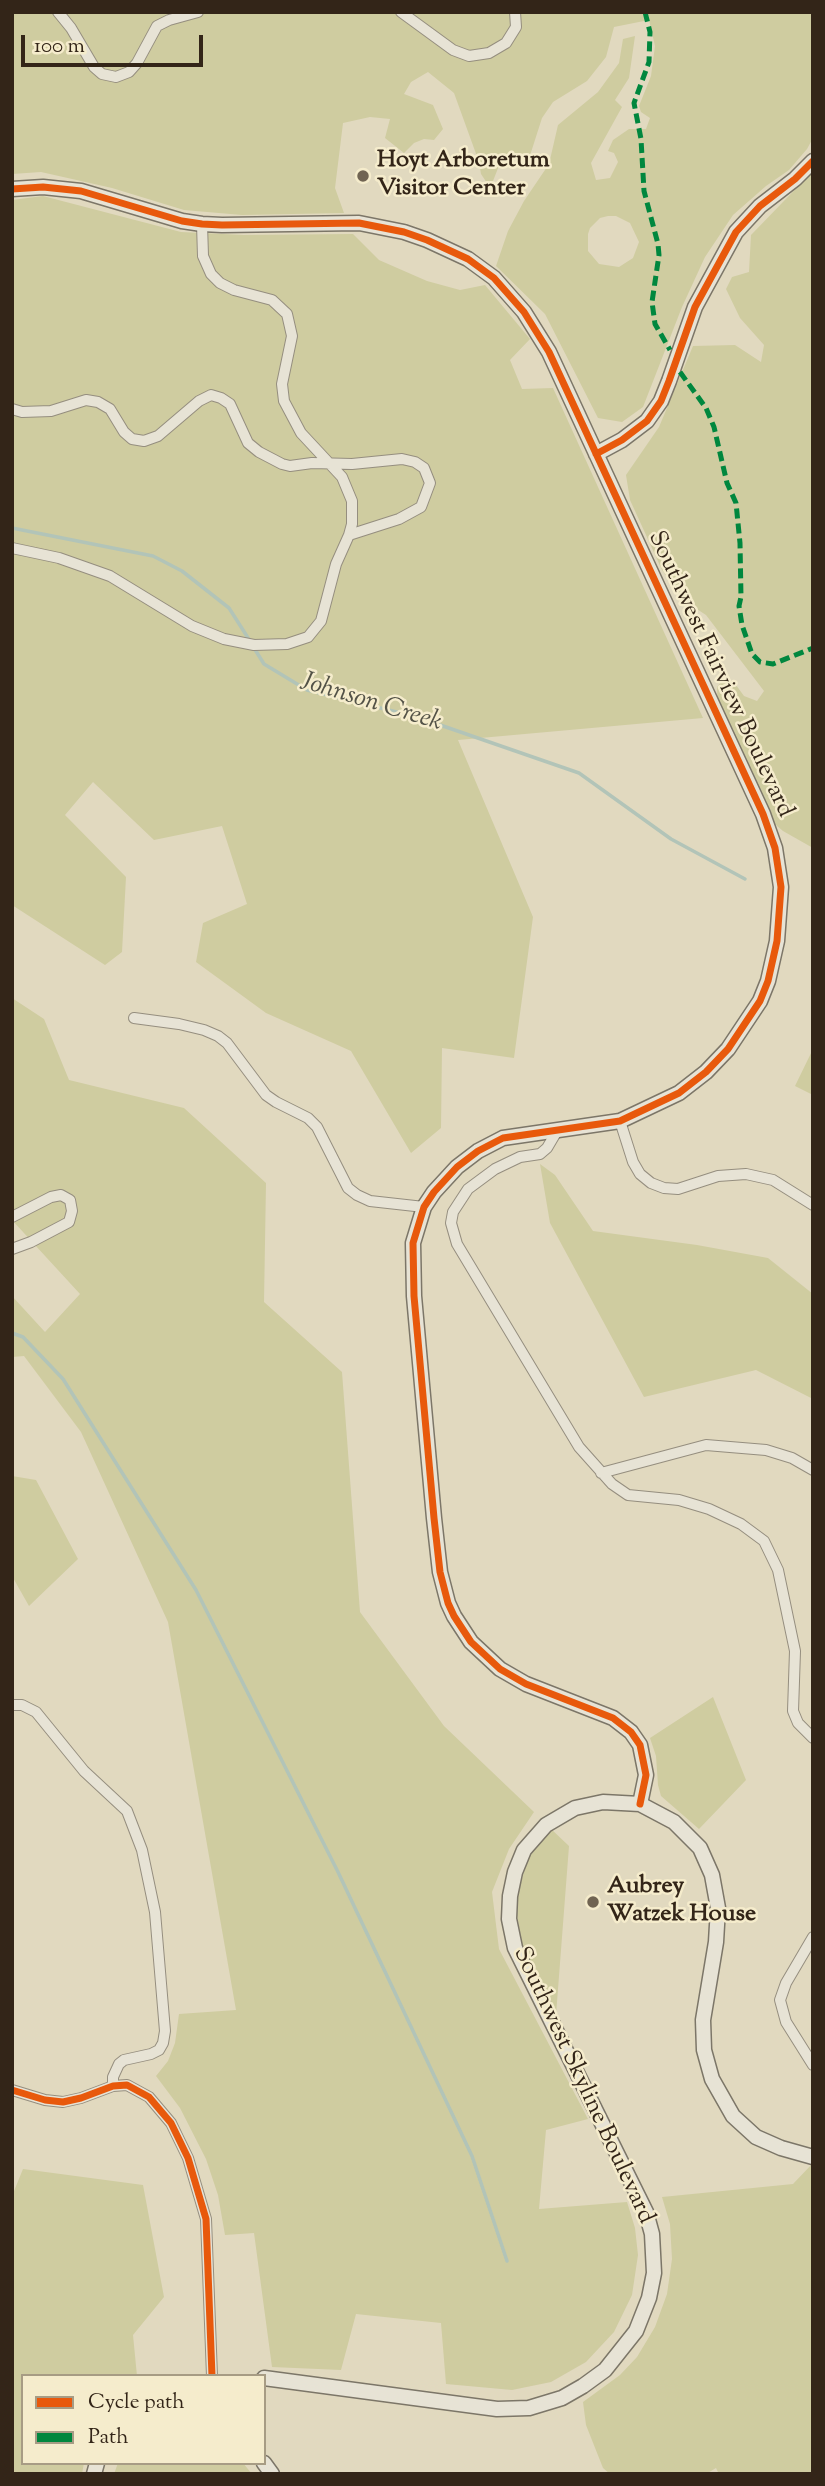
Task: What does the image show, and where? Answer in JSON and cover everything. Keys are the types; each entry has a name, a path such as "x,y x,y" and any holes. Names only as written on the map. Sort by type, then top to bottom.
{"street":[{"path":"58,12 71,28 94,67 102,74 116,77 129,72 137,63 157,26 198,12"},
{"path":"401,12 453,50 470,55 489,53 506,43 516,27 515,12"},
{"path":"596,454 622,440 647,421 661,401 695,307 736,232 760,206 813,161"},
{"name":"Southwest Fairview Boulevard","path":"12,189 43,187 81,191 182,221 202,224 359,223 416,236 468,259 494,278 510,294 549,352 763,814 775,848 781,887 779,931 768,981 760,1001 739,1035 711,1067 679,1093 620,1121 503,1138 478,1151 446,1178 424,1208 413,1243 414,1296 436,1542 448,1603 471,1642 500,1669 536,1688 613,1718 631,1732 640,1745 646,1775 640,1804"},
{"path":"12,548 59,558 110,576 192,626 224,639 254,645 279,646 308,637 321,621 336,564 349,536 352,501 342,477 301,433 284,401 282,384 292,335 287,314 272,300 233,290 211,274 203,256 202,224"},
{"path":"12,409 22,412 51,411 86,400 97,402 110,409 124,432 132,439 145,441 158,436 199,401 211,395 230,404 248,443 266,456 290,466 402,459 415,461 424,468 429,476 429,490 425,503 415,513 349,536"},
{"path":"134,1018 179,1024 218,1036 227,1043 266,1095 308,1118 317,1127 348,1188 370,1201 424,1208"},
{"path":"620,1121 633,1162 640,1174 651,1183 678,1189 718,1176 746,1174 772,1180 813,1205"},
{"path":"557,1131 547,1149 540,1154 520,1157 495,1169 468,1189 453,1212 452,1223 457,1244 579,1447 612,1484 628,1495 679,1500 709,1509 741,1524 764,1541 778,1570 795,1651 793,1711 798,1723 813,1738"},
{"path":"12,1217 51,1197 61,1195 70,1200 72,1211 68,1222 12,1249"},
{"path":"601,1473 706,1445 766,1450 792,1458 813,1470"},
{"path":"12,1705 22,1704 36,1712 84,1771 127,1811 142,1850 155,1912 165,2031 159,2050 124,2060 119,2064 113,2077 113,2086"},
{"name":"Southwest Skyline Boulevard","path":"266,2378 497,2409 529,2408 562,2398 583,2386 605,2370 630,2341 645,2310 654,2273 650,2225 636,2189 515,1948 509,1908 519,1862 530,1842 546,1825 564,1813 588,1804 615,1801 640,1804 674,1822 694,1841 709,1865 715,1886 718,1927 704,2010 706,2061 717,2090 733,2116 756,2137 781,2148 813,2157"},
{"path":"813,1937 786,1983 780,2000 786,2022 813,2065"},
{"path":"12,2090 45,2100 63,2102 113,2086 127,2085 149,2097 178,2136 195,2176 206,2219 212,2374"}],"shaded area":[{"path":"12,12 813,12 813,138 789,170 733,215 705,257 682,307 643,407 622,422 598,418 545,314 496,266 508,231 549,164 558,125 598,92 619,63 623,39 635,36 629,78 615,100 622,107 591,163 596,180 610,178 618,162 614,153 608,151 613,140 629,129 646,129 650,118 641,112 639,106 651,76 655,46 649,20 614,27 606,57 587,81 553,102 542,118 526,168 517,158 502,158 493,181 487,183 481,174 454,93 428,72 411,82 404,94 433,105 443,129 434,140 424,139 414,143 404,153 385,138 390,119 370,117 343,123 335,188 344,213 242,215 184,210 112,188 41,172 12,174","holes":["616,216 630,223 639,242 633,258 619,267 599,264 588,251 590,228 600,218"]},
{"path":"813,171 813,848 783,831 763,814 718,717 717,687 722,681 736,685 744,696 757,701 764,691 706,615 683,600 662,570 630,500 626,475 659,427 693,346 735,345 761,362 764,345 740,318 726,289 732,277 749,272 751,235"},
{"path":"43,196 181,232 244,235 353,234 379,260 427,281 460,290 485,285 530,339 510,360 522,389 553,388 703,718 458,740 533,917 514,1058 442,1048 441,1128 411,1153 351,1051 266,1013 196,962 203,923 247,904 222,826 154,840 93,782 65,815 126,877 122,952 105,965 12,905 12,200"},
{"path":"12,998 44,1019 69,1080 184,1108 266,1183 264,1302 342,1372 360,1612 444,1726 534,1812 509,1849 492,1892 499,1949 588,2119 546,2130 539,2209 627,2202 635,2228 638,2255 632,2295 614,2332 586,2362 551,2382 512,2390 446,2384 441,2323 356,2314 341,2370 272,2367 254,2233 225,2235 218,2195 206,2159 180,2108 156,2076 168,2061 175,2043 179,2014 236,2010 168,1622 81,1432 24,1356 12,1357 12,1296 45,1332 80,1294 12,1220"},
{"path":"813,1049 813,1095 795,1086"},
{"path":"540,1164 555,1175 593,1231 768,1258 813,1294 813,1399 756,1370 644,1397 550,1223"},
{"path":"12,1476 36,1480 78,1559 29,1606 12,1576"},
{"path":"713,1697 746,1780 699,1829 661,1796 656,1756 650,1738"},
{"path":"550,1828 569,1846 556,2015 522,1945 515,1903 528,1858"},
{"path":"813,2163 813,2474 719,2474 716,2468 706,2474 610,2474 603,2468 586,2425 583,2402 620,2375 637,2357 655,2327 667,2294 672,2259 670,2224 662,2197 793,2184"},
{"path":"23,2169 143,2185 164,2297 133,2335 137,2374 21,2374 21,2465 84,2465 82,2474 12,2474 12,2196"},
{"path":"117,2465 245,2465 252,2474 114,2474"}],"waterway":[{"name":"Johnson Creek","path":"12,528 153,556 182,571 229,608 250,641"},
{"name":"Johnson Creek","path":"254,648 264,664 307,690 417,717 579,773 671,839 745,879"},
{"path":"12,1333 23,1337 63,1379 196,1590 338,1872 472,2156 507,2261"}],"marked path":[{"path":"645,12 650,32 649,62 634,103 641,139 644,191 658,244 659,255 652,302 655,324 670,350"},
{"path":"680,372 706,408 714,427 727,483 736,503 740,543 739,606 752,654 760,662 773,664 813,648"}],"cycle path":[{"path":"596,454 622,440 647,421 661,401 695,307 736,232 760,206 813,161"},
{"path":"12,189 43,187 81,191 182,221 202,224 359,223 404,232 427,240 468,259 494,278 524,312 549,352 763,814 775,848 781,887 777,941 768,981 760,1001 728,1049 706,1072 679,1093 620,1121 503,1138 478,1151 457,1167 434,1192 424,1207 413,1243 414,1296 434,1518 440,1572 448,1603 471,1642 500,1669 526,1684 613,1718 631,1732 640,1745 646,1775 640,1804"},
{"path":"12,2090 45,2100 63,2102 113,2086 127,2085 149,2097 171,2123 188,2158 206,2219 212,2374"}],"place":[{"name":"Hoyt Arboretum Visitor Center","path":"363,176"},
{"name":"Aubrey Watzek House","path":"593,1902"}]}
